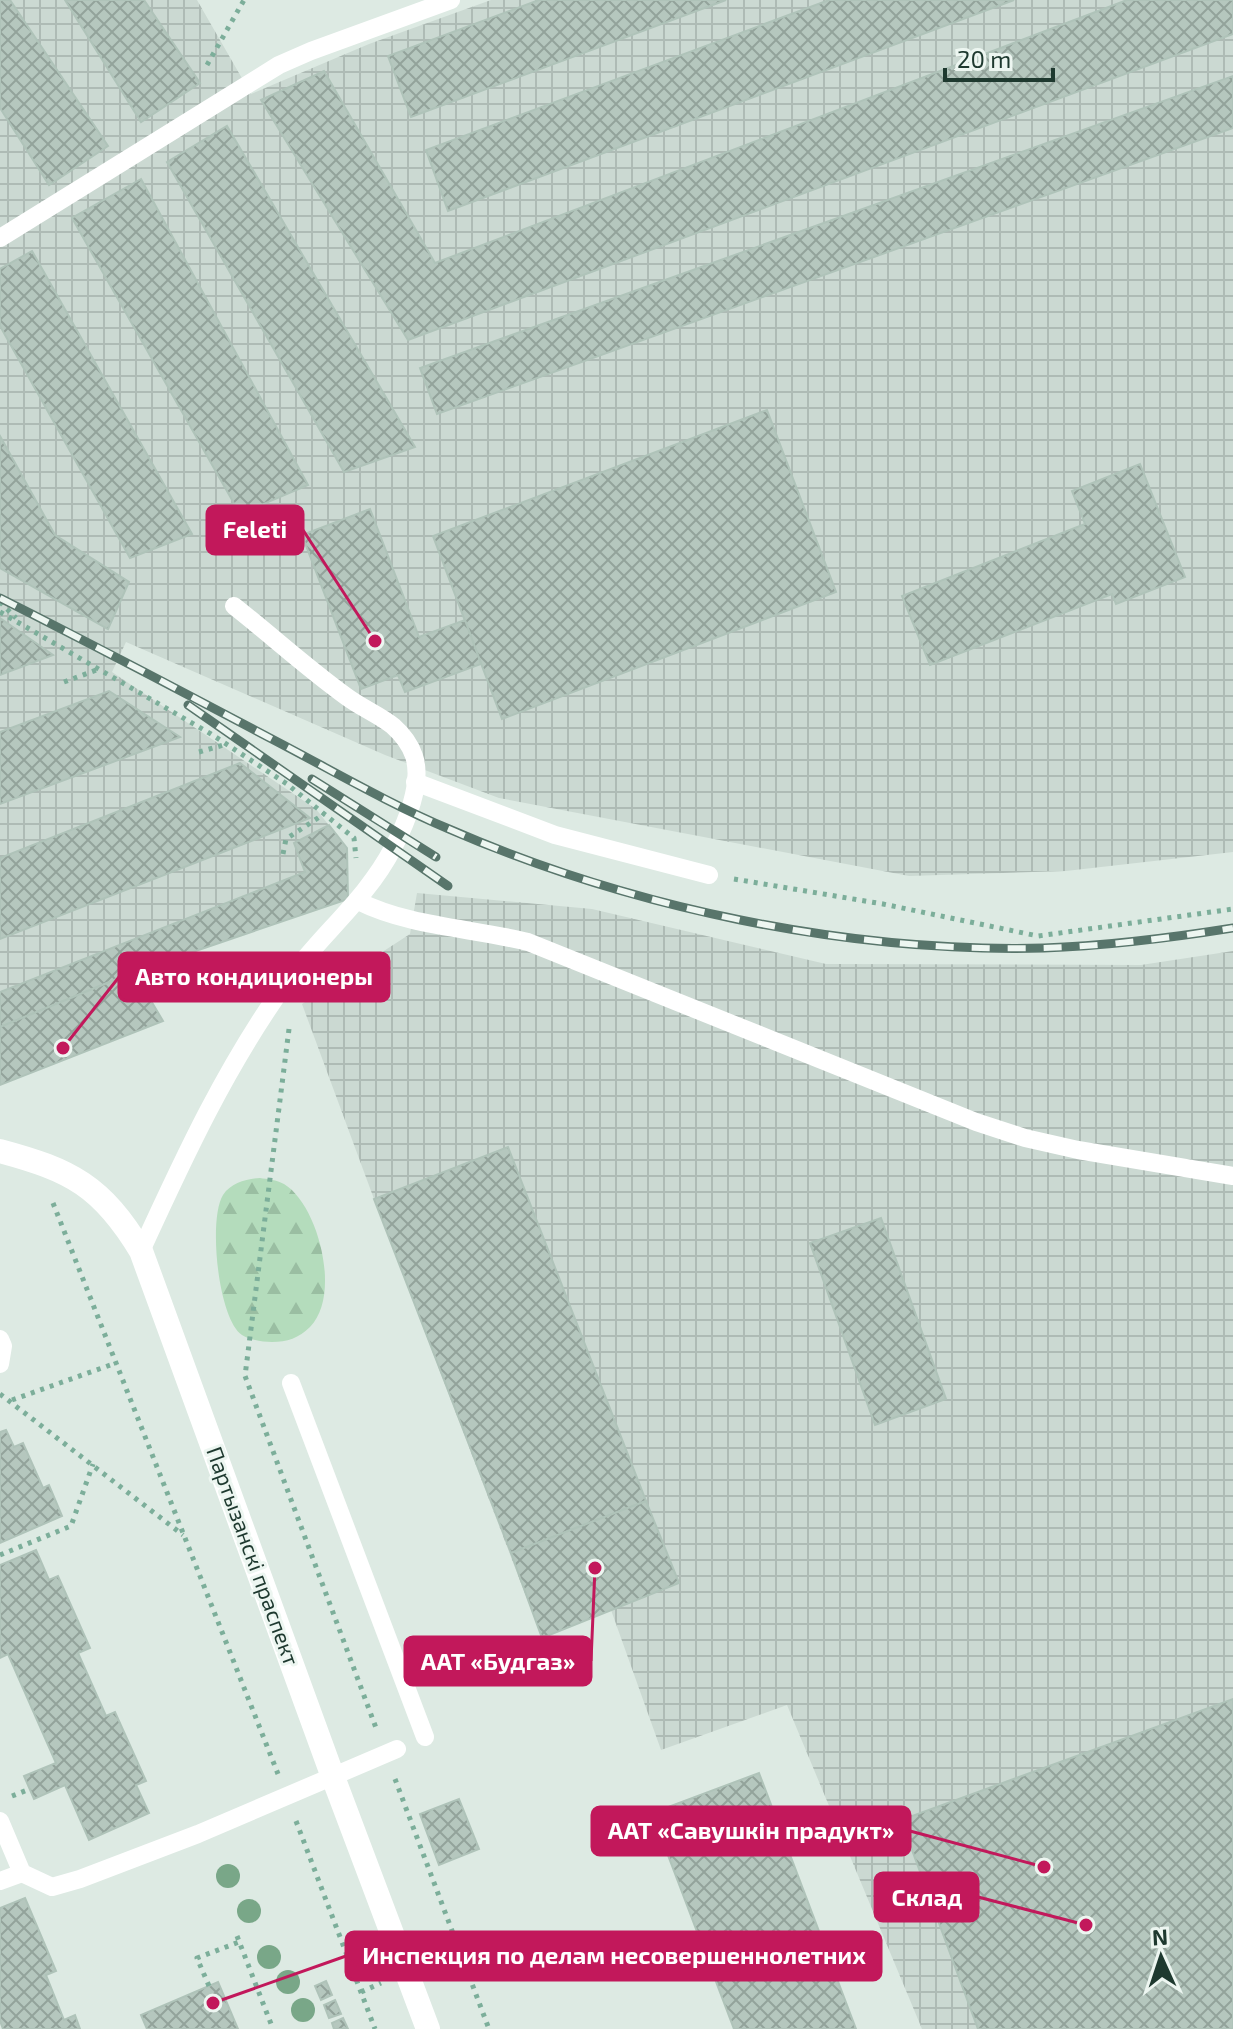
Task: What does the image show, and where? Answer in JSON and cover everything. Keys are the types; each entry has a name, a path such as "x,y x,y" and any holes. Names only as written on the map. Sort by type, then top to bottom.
{"street":[{"name":"Партызанскі праспект","path":"0,1151 67,1172 99,1194 123,1221 141,1251 428,2029"}],"lane":[{"path":"0,238 279,65 451,0"},
{"path":"141,1251 187,1150 256,1026 289,978 358,901 382,869 400,835 415,782 415,758 408,742 393,727 348,698 234,606"},
{"path":"415,782 555,835 709,875"},
{"path":"358,901 398,917 528,942 923,1102 1025,1138 1107,1156 1233,1176"},
{"path":"0,1339 3,1346 0,1364"},
{"path":"291,1383 425,1737"},
{"path":"0,1821 22,1873 52,1887 80,1879 392,1752"},
{"path":"0,1881 22,1873"}],"path":[{"path":"207,65 244,0"},
{"path":"0,602 22,625"},
{"path":"0,612 227,744 287,784 354,838 358,901"},
{"path":"64,682 99,669"},
{"path":"199,752 227,744"},
{"path":"283,854 286,839 324,814"},
{"path":"709,875 883,904 1038,936 1233,909"},
{"path":"290,1020 245,1376 392,1752 489,2029"},
{"path":"36,1161 375,2029"},
{"path":"11,1400 116,1363"},
{"path":"0,1394 184,1535"},
{"path":"0,1555 71,1526 93,1464"},
{"path":"10,1797 30,1789"},
{"path":"209,1986 197,1958 238,1939 273,2029"}],"shaded area":[{"path":"0,0 197,0 251,94 369,44 491,0 1233,0 1233,852 1066,871 909,876 499,798 385,755 126,642 112,672 316,809 347,848 348,899 134,972 0,1027"},
{"path":"417,893 592,909 826,964 1141,965 1233,951 1233,2029 922,2029 787,1705 661,1750 611,1610 542,1638 302,1004 410,934"}],"green space":[{"path":"260,1178 284,1184 296,1195 307,1210 322,1251 324,1294 319,1312 306,1331 283,1341 260,1341 242,1335 227,1310 221,1290 216,1225 223,1195 239,1182"}],"building":[{"path":"0,0 10,0 108,146 49,185 0,108"},
{"path":"65,0 144,0 200,83 141,122"},
{"path":"539,0 726,0 411,117 388,56"},
{"path":"829,0 1014,0 448,211 426,150"},
{"path":"1127,0 1233,0 1233,34 408,340 261,100 324,71 435,263"},
{"path":"1233,76 1233,128 437,414 420,368"},
{"path":"227,126 415,447 344,472 167,162"},
{"path":"141,179 308,485 240,514 72,218"},
{"path":"32,251 192,534 130,558 0,326 0,269"},
{"path":"767,410 836,592 502,719 433,536"},
{"path":"0,436 55,535 129,582 108,629 0,568"},
{"path":"1140,464 1185,577 1116,604 1112,594 930,665 902,596 1085,524 1072,491"},
{"path":"370,509 419,637 465,620 481,664 405,692 398,675 361,689 302,535"},
{"path":"0,618 53,655 0,675"},
{"path":"109,691 180,737 0,804 0,732"},
{"path":"240,763 310,818 0,939 0,858"},
{"path":"329,825 347,848 348,899 134,972 0,1027 0,992 305,872 294,843"},
{"path":"134,972 163,1021 0,1085 0,1027"},
{"path":"508,1147 646,1501 511,1553 374,1199"},
{"path":"881,1218 946,1399 875,1425 810,1243"},
{"path":"6,1430 14,1447 23,1443 43,1488 49,1485 62,1516 0,1543 0,1432"},
{"path":"646,1501 679,1583 542,1638 511,1553"},
{"path":"36,1550 49,1580 58,1576 90,1648 78,1653 106,1716 115,1712 146,1781 136,1785 149,1813 89,1840 65,1785 34,1799 24,1776 56,1763 8,1654 0,1658 0,1565"},
{"path":"1233,1699 1233,2029 978,2029 901,1820"},
{"path":"759,1773 856,2029 734,2029 652,1813"},
{"path":"459,1799 479,1849 439,1865 420,1814"},
{"path":"25,1898 56,1971 46,1975 64,2020 75,2015 80,2029 3,2029 0,2021 0,1908"},
{"path":"326,1981 332,1995 321,2000 315,1986"},
{"path":"218,1982 238,2029 147,2029 141,2015"},
{"path":"335,2000 341,2014 329,2018 324,2005"},
{"path":"343,2018 348,2029 334,2029 332,2023"}],"railway":[{"path":"0,598 426,819 519,857 665,903 817,933 893,943 969,948 1091,945 1233,928"},
{"path":"188,705 448,886"},
{"path":"312,779 436,857"}],"place":[{"name":"Feleti","path":"375,641"},
{"name":"Авто кондиционеры","path":"63,1048"},
{"name":"ААТ «Будгаз»","path":"595,1568"},
{"name":"ААТ «Савушкін прадукт»","path":"1044,1867"},
{"name":"Склад","path":"1086,1925"},
{"name":"Инспекция по делам несовершеннолетних","path":"213,2003"}]}
